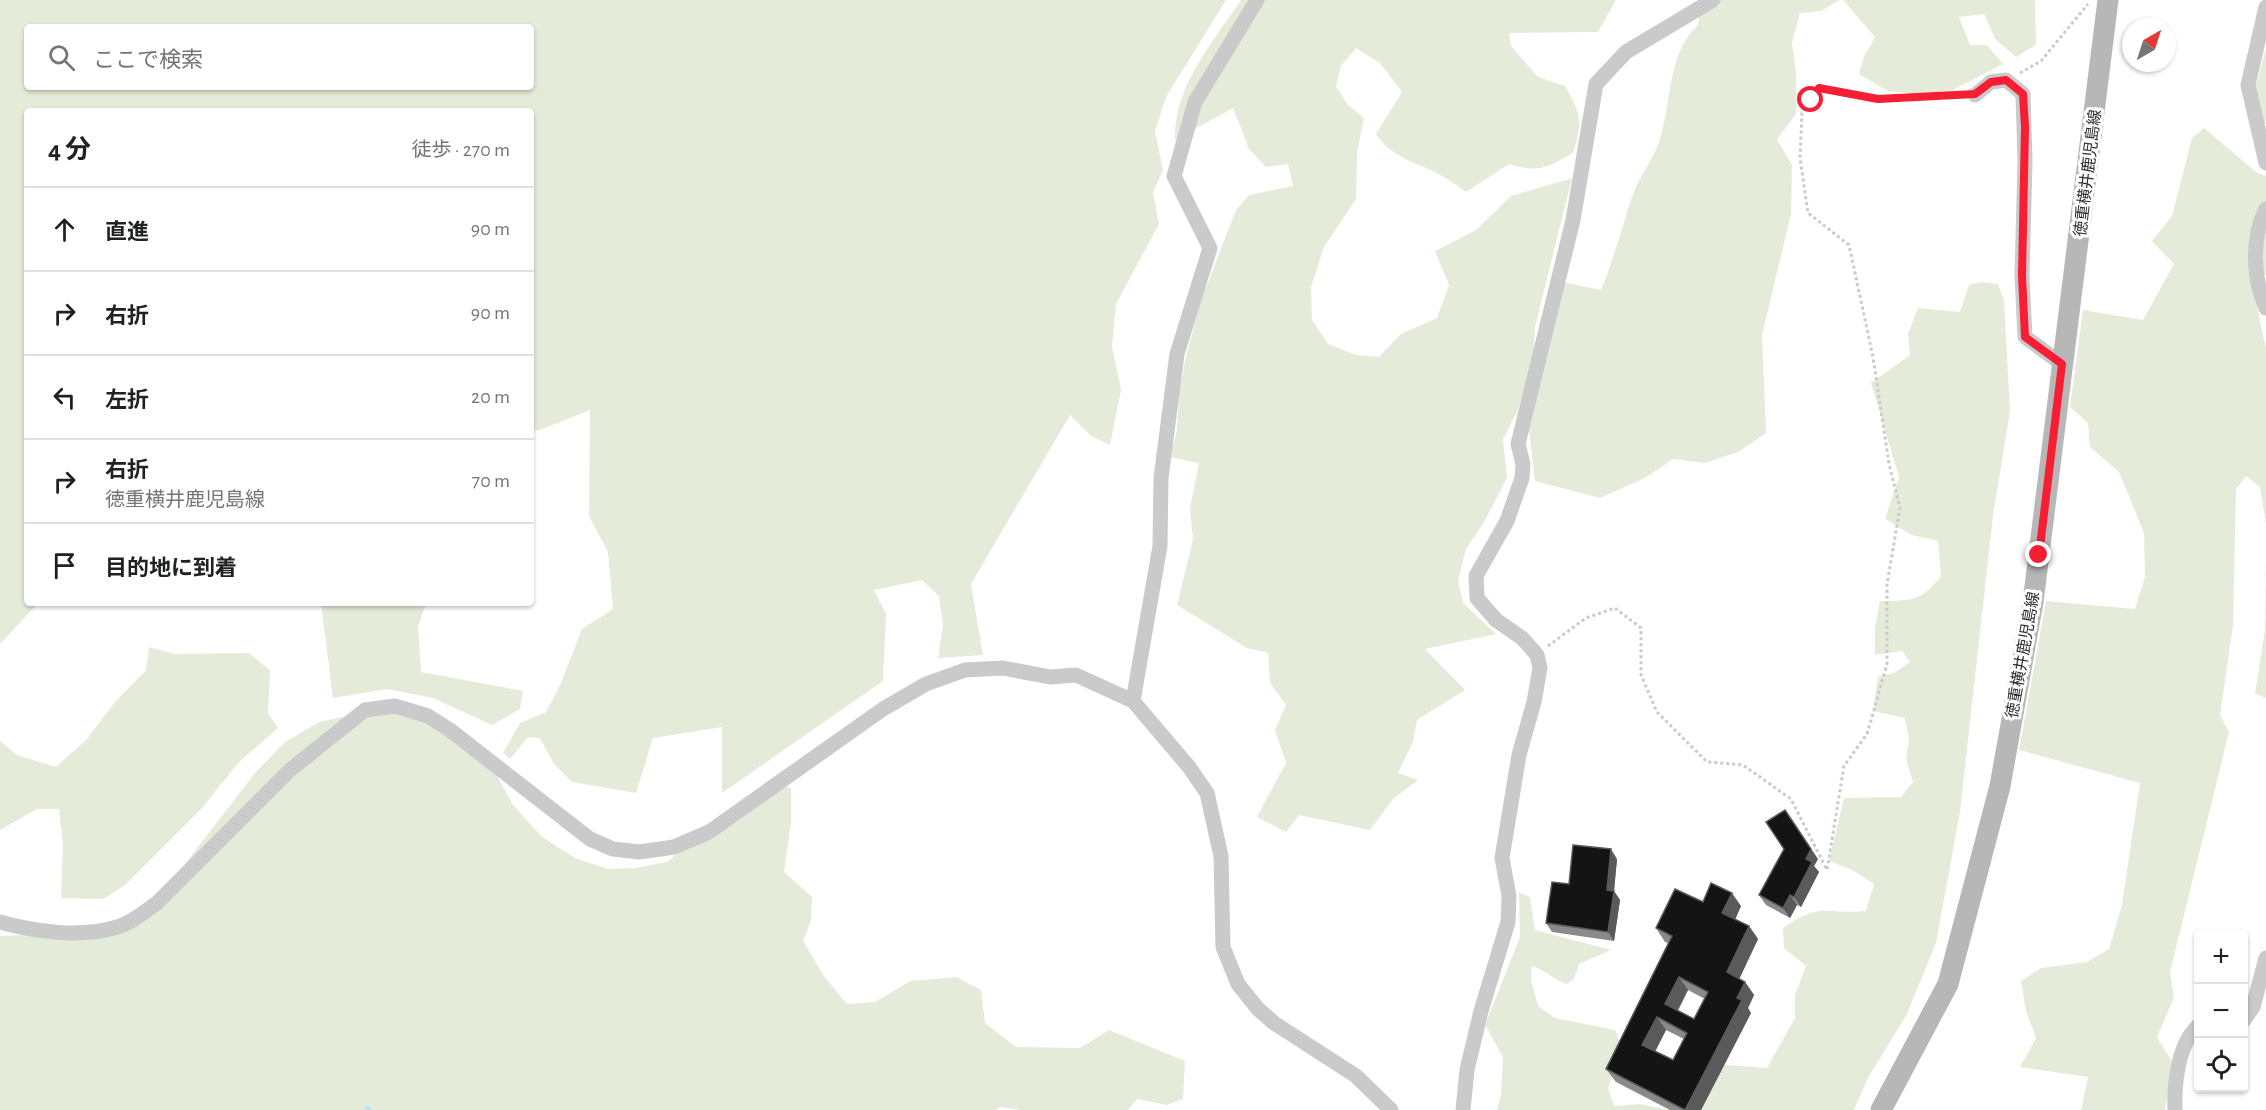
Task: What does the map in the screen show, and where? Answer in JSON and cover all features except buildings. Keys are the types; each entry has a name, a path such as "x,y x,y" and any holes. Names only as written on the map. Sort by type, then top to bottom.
{"main road":[{"name":"徳重横井鹿児島線","path":"1881,1110 1948,984 2000,786 2033,602 2108,0"}],"street":[{"path":"1133,701 1160,546 1161,478 1177,354 1210,248 1174,176 1195,102 1257,0"},
{"path":"1463,1110 1467,1070 1474,1040 1508,922 1509,896 1502,858 1519,755 1534,702 1539,668 1537,655 1522,638 1496,620 1477,598 1476,576 1507,521 1522,478 1523,464 1518,444 1573,220 1596,84 1626,52 1713,0"},
{"path":"2266,7 2248,85 2266,163"},
{"path":"1975,94 1991,82 2006,80 2023,94 2025,110 2022,276 2025,337 2062,364"},
{"path":"2266,209 2259,228 2256,257 2259,294 2266,308"},
{"path":"0,922 60,933 117,927 137,917 157,903 290,770 365,710 395,706 428,716 450,730 590,838 613,849 639,852 674,847 709,832 883,709 926,684 965,670 1003,668 1050,677 1076,675 1133,701 1189,767 1207,793 1221,856 1223,947 1238,984 1258,1009 1274,1023 1356,1076 1391,1110"},
{"path":"2248,1014 2253,1006 2266,958"},
{"path":"2175,1110 2180,1059 2194,1030"}],"path":[{"path":"2006,80 2042,61 2091,0"},
{"path":"1537,655 1586,618 1615,608 1641,628 1641,675 1657,712 1707,762 1743,765 1791,799 1827,870 1844,766 1867,734 1887,664 1887,584 1900,508 1889,464 1872,357 1849,245 1809,213 1800,158 1802,113 1819,88 1878,99 1975,94"}],"green space":[{"path":"0,0 1226,0 1166,97 1155,131 1163,170 1153,192 1159,224 1116,304 1112,346 1121,390 1110,445 1091,436 1070,415 971,584 983,655 938,658 943,626 939,596 922,580 874,590 886,614 883,681 722,793 722,727 653,738 636,793 572,782 554,764 540,738 528,737 510,759 503,753 520,723 546,712 560,685 582,629 613,609 608,552 589,516 590,410 534,431 534,108 24,108 24,606 35,606 0,644"},
{"path":"1241,0 1616,0 1598,32 1509,33 1511,46 1538,77 1565,86 1579,118 1576,142 1573,153 1556,162 1542,168 1509,164 1466,192 1442,176 1398,155 1376,134 1402,92 1380,63 1356,48 1341,66 1336,86 1347,104 1364,118 1357,153 1356,199 1324,247 1311,287 1312,320 1328,344 1356,355 1379,357 1401,334 1437,318 1449,285 1435,251 1476,230 1511,196 1572,178 1535,327 1533,362 1519,407 1503,440 1507,478 1484,522 1466,549 1458,581 1463,603 1496,634 1425,649 1465,690 1417,720 1413,742 1398,773 1418,780 1393,799 1370,830 1299,815 1286,832 1257,817 1286,763 1275,730 1286,705 1270,683 1268,653 1247,648 1177,605 1193,540 1190,508 1199,463 1170,457 1177,430 1179,393 1185,361 1201,300 1236,210 1249,195 1293,186 1288,164 1266,167 1249,149 1233,108 1175,140 1176,120 1188,83 1207,49"},
{"path":"1700,0 1840,0 1821,11 1800,13 1792,43 1796,71 1796,114 1777,139 1792,165 1791,214 1762,335 1766,433 1738,452 1705,463 1673,459 1645,478 1600,498 1535,481 1528,420 1562,282 1601,290 1633,194 1658,145 1675,66 1680,51 1698,25"},
{"path":"1843,0 2035,0 2036,45 2016,57 1995,39 1984,14 1959,17 1970,45 1987,45 2003,64 1951,91 1919,94 1888,91 1859,74 1864,57 1875,37"},
{"path":"2266,48 2266,124 2248,115"},
{"path":"2204,128 2256,172 2266,176 2266,275 2251,278 2266,349 2266,524 2260,487 2246,476 2236,489 2233,625 2220,715 2229,732 2170,972 2174,998 2157,1037 2173,1063 2165,1110 2081,1110 2088,1077 2020,1067 2036,1038 2026,1011 2021,981 2041,968 2087,962 2109,949 2122,905 2140,783 2019,750 2046,601 2135,609 2145,577 2144,533 2119,472 2090,447 2088,423 2070,407 2083,310 2143,320 2174,264 2152,241 2172,216 2192,138"},
{"path":"1981,282 1998,284 2004,301 2010,411 1993,516 1960,812 1936,943 1907,1014 1869,1076 1854,1110 1690,1110 1714,1064 1767,1068 1795,1018 1795,995 1806,966 1784,948 1783,928 1815,912 1866,911 1874,884 1852,870 1829,861 1844,798 1901,797 1913,782 1906,759 1909,739 1905,718 1873,711 1878,677 1894,673 1910,662 1902,651 1875,655 1875,628 1880,601 1915,598 1928,590 1941,576 1938,541 1912,535 1885,519 1899,477 1871,383 1910,355 1908,334 1918,308 1960,312 1969,285"},
{"path":"2266,560 2266,698 2255,694 2265,630"},
{"path":"321,606 425,606 418,627 421,672 523,691 520,709 492,725 433,698 387,689 333,698"},
{"path":"149,647 175,654 249,653 270,670 268,713 278,728 239,762 202,808 124,886 103,899 61,898 63,844 59,809 37,809 0,830 0,741 17,755 56,767 87,739 115,702 146,670"},
{"path":"364,712 408,713 457,739 495,772 513,805 541,836 575,858 608,869 635,868 667,862 707,828 775,785 791,788 791,822 784,872 812,897 811,921 803,941 824,976 847,1004 875,1002 910,981 956,977 981,990 985,1023 1016,1047 1080,1048 1109,1030 1185,1061 1183,1099 1167,1105 1137,1099 1128,1110 1022,1110 1000,1107 996,1110 0,1110 0,936 115,932 168,886 255,773 285,742 319,722"},
{"path":"1519,892 1530,897 1535,930 1611,950 1579,964 1574,979 1567,984 1532,966 1531,980 1538,1006 1555,1018 1615,1030 1623,1047 1608,1088 1614,1106 1640,1104 1670,1110 1497,1110 1501,1095 1503,1057 1485,1025 1520,937"}],"route":[{"path":"1811,100 1819,88 1878,99 1975,94 1991,82 2006,80 2023,94 2025,161 2022,276 2025,337 2062,364 2039,555"}]}
